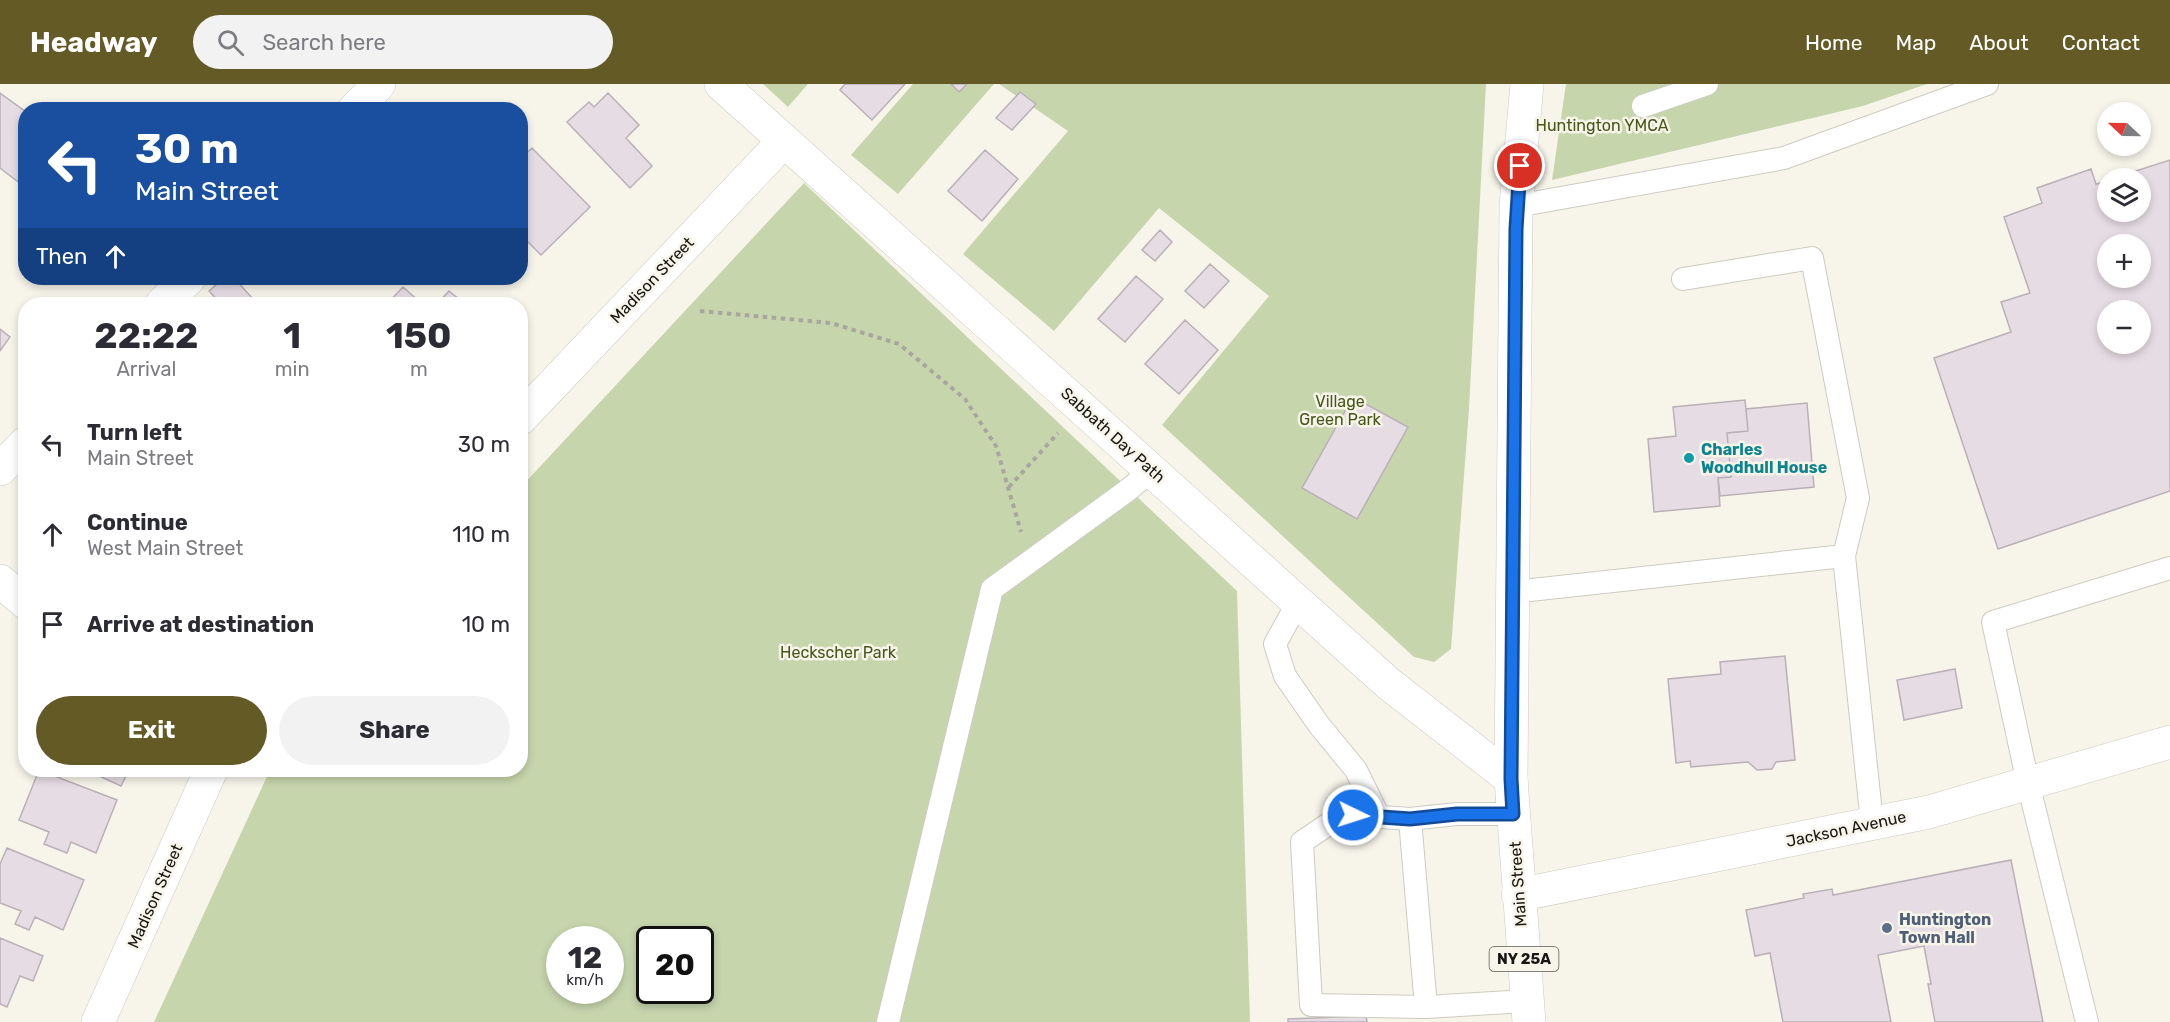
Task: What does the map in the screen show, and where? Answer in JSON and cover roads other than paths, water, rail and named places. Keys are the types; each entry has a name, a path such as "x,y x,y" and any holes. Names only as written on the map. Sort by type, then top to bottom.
{"main road":[{"path":"362,102 379,84"},
{"name":"Sabbath Day Path","path":"721,84 1389,684 1511,779"},
{"name":"NY 25A","path":"1516,206 1527,84"},
{"name":"Madison Street","path":"528,410 784,141"},
{"name":"Main Street","path":"1516,206 1511,779 1528,1011"},
{"path":"169,297 182,285"},
{"path":"0,469 18,451"},
{"path":"0,581 18,596"},
{"name":"Jackson Avenue","path":"1518,896 1929,812 2170,742"},
{"name":"Madison Street","path":"98,1022 208,777"}],"lane":[{"path":"1643,106 1707,84"},
{"path":"1516,206 1784,158 1986,84"},
{"path":"1683,279 1812,258 1858,498 1844,556 1872,823"},
{"path":"888,1022 992,589 1152,470"},
{"path":"1513,592 1844,556"},
{"path":"2087,1022 2028,783 1993,622 2170,568"},
{"path":"1298,603 1275,644 1285,676 1319,725 1356,770 1379,816"},
{"path":"1513,814 1457,814 1410,819 1353,815 1333,821 1302,842 1311,1005 1528,1011"},
{"path":"1410,819 1426,1007"}],"place":[{"name":"Charles Woodhull House","path":"1689,458"},
{"name":"Huntington Town Hall","path":"1887,928"}],"park label":[{"name":"Huntington YMCA","path":"1602,125"},
{"name":"Village Green Park","path":"1340,410"},
{"name":"Heckscher Park","path":"838,652"}]}
